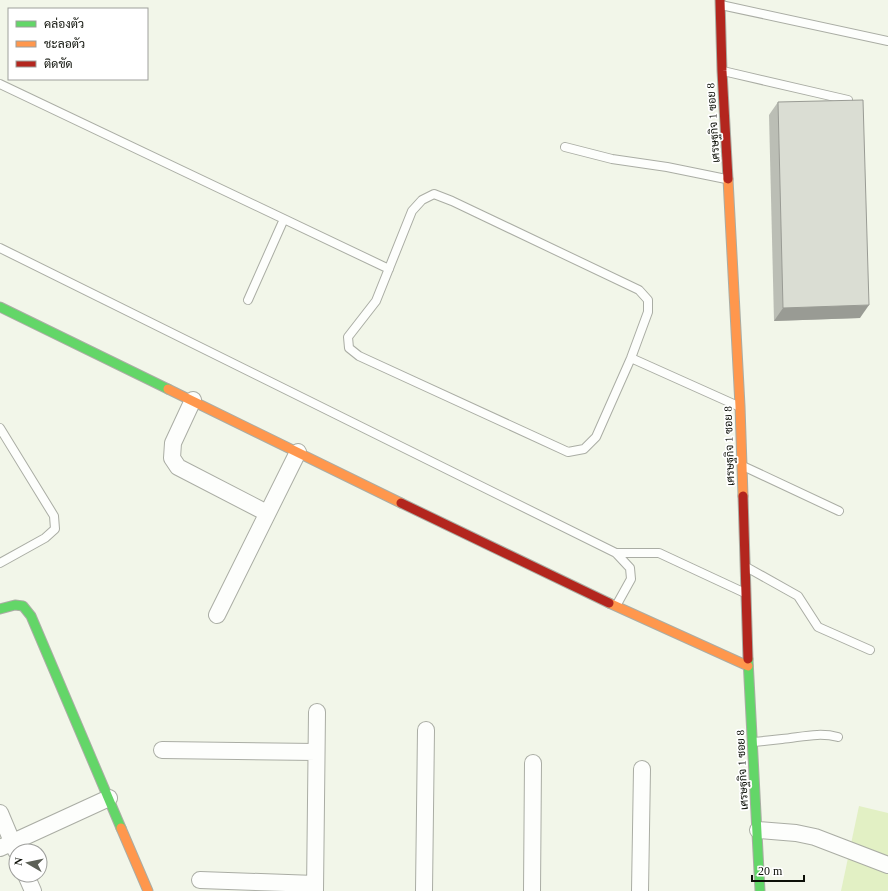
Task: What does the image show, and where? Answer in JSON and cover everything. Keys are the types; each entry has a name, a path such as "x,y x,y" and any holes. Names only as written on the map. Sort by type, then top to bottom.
{"street":[{"name":"เศรษฐกิจ 1 ซอย 8","path":"720,2 722,70 740,406 748,666 758,830 760,891"},
{"path":"0,306 616,606 748,666"},
{"path":"193,400 173,443 172,458 178,467 268,513"},
{"path":"217,615 298,452"},
{"path":"0,609 15,605 23,606 32,616 148,891"},
{"path":"200,880 315,887 317,712"},
{"path":"424,891 426,730"},
{"path":"162,750 316,752"},
{"path":"532,891 533,763"},
{"path":"640,891 642,769"},
{"path":"18,843 109,798"},
{"path":"0,813 9,843"},
{"path":"758,830 796,833 815,837 888,865"}],"lane":[{"path":"720,2 888,40"},
{"path":"722,70 848,100"},
{"path":"0,84 390,269"},
{"path":"565,146 612,159 667,167 729,180"},
{"path":"434,194 452,201 639,290 648,300 648,312 631,358 596,437 584,449 568,452 359,356 349,348 348,337 376,301 390,269 412,211 422,200 434,194"},
{"path":"248,300 284,219"},
{"path":"0,248 616,553 630,568 631,579 616,606"},
{"path":"631,358 740,406"},
{"path":"0,428 54,516 55,529 45,538 0,563"},
{"path":"742,466 839,511"},
{"path":"616,553 659,553 746,594"},
{"path":"746,566 798,596 810,617 818,627 870,650"},
{"path":"753,742 807,735 828,734 838,736"}],"green space":[{"path":"859,806 888,813 888,891 841,891"}],"building":[{"path":"863,100 869,305 783,308 778,102"}],"traffic: fast":[{"path":"0,307 168,389"},
{"path":"0,609 15,605 23,606 31,616 121,828"},
{"path":"748,659 760,891"}],"traffic: slow":[{"path":"728,179 740,406 743,496"},
{"path":"168,389 401,503"},
{"path":"609,603 748,666"},
{"path":"121,828 148,891"}],"traffic: jam":[{"path":"720,0 728,179"},
{"path":"743,496 748,659"},
{"path":"401,503 609,603"}]}
